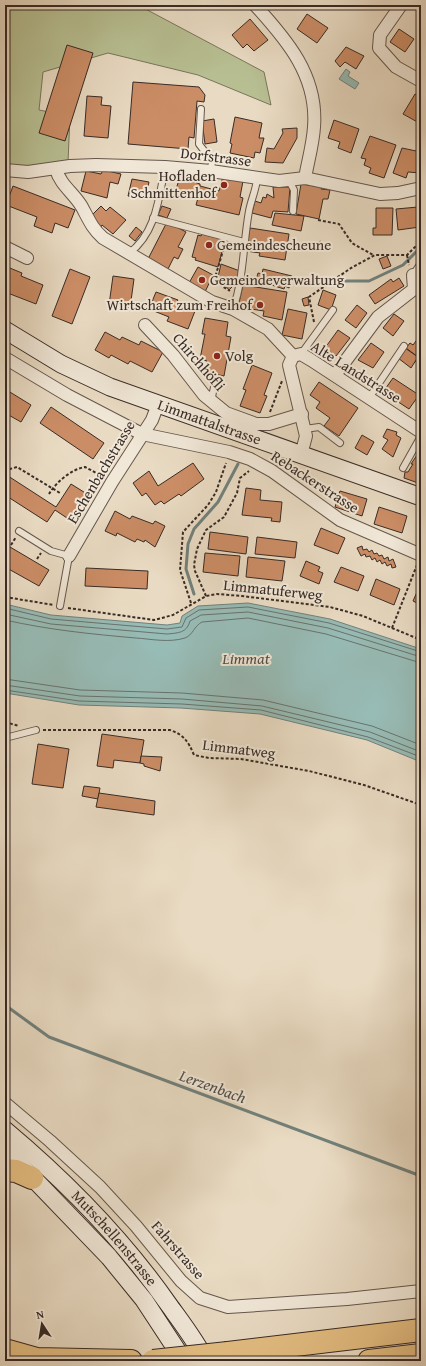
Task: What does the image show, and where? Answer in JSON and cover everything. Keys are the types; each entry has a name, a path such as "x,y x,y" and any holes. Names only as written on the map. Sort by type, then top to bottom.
{"highway":[{"path":"5,1170 16,1171 32,1178"},
{"path":"150,1361 421,1330"},
{"path":"5,1350 37,1359 131,1361"},
{"path":"369,1361 421,1355"}],"main road":[{"name":"Limmattalstrasse","path":"5,330 44,355 110,388 421,498"},
{"name":"Mutschellenstrasse","path":"5,1130 10,1144 32,1178 90,1236 118,1268 152,1312 184,1361"},
{"name":"Mutschellenstrasse","path":"10,1144 69,1187 126,1248 165,1299 206,1361"}],"street":[{"path":"255,5 287,42 303,66 309,81 315,114 305,178"},
{"path":"401,5 380,35 380,48 396,67 421,81"},
{"name":"Dorfstrasse","path":"5,170 28,172 96,165 165,167 211,171 279,181 305,178 380,194 398,193 421,188"},
{"name":"Alte Landstrasse","path":"56,169 58,178 82,207 92,227 102,238 212,302 233,309 268,329 297,355 335,375 421,432"},
{"path":"5,247 27,258"},
{"path":"335,375 378,317 414,289 413,275"},
{"name":"Chirchhöfli","path":"145,324 173,355 211,402 226,412 256,424 270,424 302,414"},
{"path":"297,355 289,365 305,429 306,436 302,455"},
{"name":"Rebackerstrasse","path":"5,358 67,395 142,434 229,452 250,459 272,471 340,520 421,555"},
{"name":"Eschenbachstrasse","path":"69,556 112,482 152,420 158,404"},
{"name":"Fahrstrasse","path":"5,1103 50,1141 100,1187 136,1226 181,1281 200,1298 228,1307 347,1299 421,1291"}],"lane":[{"path":"201,109 199,144 212,161 211,171"},
{"path":"128,254 141,243 148,233 165,167"},
{"path":"233,309 239,287 249,210 256,189 257,178"},
{"path":"288,179 294,190 293,212"},
{"path":"153,218 244,242"},
{"path":"413,275 421,263"},
{"path":"297,355 318,332 334,310"},
{"path":"369,398 404,346"},
{"path":"211,402 215,382"},
{"path":"305,429 319,427 340,443"},
{"path":"403,468 421,436"},
{"path":"19,531 51,551 69,556 60,606"},
{"path":"5,738 36,730"}],"path":[{"path":"318,220 339,224 352,243 370,254 408,256"},
{"path":"227,237 214,281 230,291 233,287"},
{"path":"408,256 421,241"},
{"path":"318,332 316,331 309,297 350,268 375,255"},
{"path":"408,256 410,262"},
{"path":"268,416 282,381"},
{"path":"191,603 180,570 183,532 208,505 216,492 228,457"},
{"path":"5,466 10,469 17,467 60,493"},
{"path":"49,494 52,489 76,468 86,467 112,482"},
{"path":"206,596 195,571 194,565 197,549 206,530 224,517 237,493 240,478 243,474 249,473"},
{"path":"11,544 16,537 22,541"},
{"path":"392,628 416,569"},
{"name":"Limmatuferweg","path":"5,596 154,620 173,615 191,603 206,596 218,594 242,596 330,607 363,616 421,640"},
{"name":"Limmatweg","path":"36,730 170,730 180,734 188,740 194,755 209,758 255,761 309,771 364,785 421,805"}],"green space":[{"path":"5,5 70,5 78,7 87,5 138,5 264,72 271,105 198,75 108,53 43,72 39,110 70,116 68,162 18,167 5,164"}],"water":[{"path":"346,69 350,72 348,76 359,83 355,89 339,79"},
{"name":"Limmat","path":"248,603 330,619 421,649 421,762 367,740 260,714 181,708 79,705 5,693 5,604 51,615 167,625 180,623 182,616 198,606"}],"building":[{"path":"307,14 328,28 317,43 297,29"},
{"path":"250,19 268,40 254,51 247,44 243,48 232,35"},
{"path":"399,29 414,39 405,52 390,42"},
{"path":"67,45 93,53 65,141 39,133"},
{"path":"346,47 364,56 356,69 345,62 340,67 335,61"},
{"path":"133,82 199,87 205,95 204,102 197,101 194,138 189,137 188,149 128,144"},
{"path":"415,94 421,97 421,124 403,114"},
{"path":"87,96 102,97 101,105 111,106 108,138 84,136"},
{"path":"235,117 262,123 259,138 264,138 260,153 255,152 254,158 230,153 232,144 230,143"},
{"path":"214,119 217,142 205,144 202,121"},
{"path":"334,120 359,129 351,153 338,148 340,142 328,138"},
{"path":"297,128 297,138 283,163 265,162 267,148 274,149 283,133 282,129"},
{"path":"370,136 396,145 384,178 369,173 371,168 364,165 366,159 361,158"},
{"path":"402,148 421,152 421,173 408,172 406,178 393,173"},
{"path":"103,170 121,174 118,184 110,182 107,198 81,191 86,171 101,174"},
{"path":"180,177 200,184 200,186 219,191 223,177 243,181 240,197 243,198 239,215 196,205 198,198 176,189"},
{"path":"132,179 149,182 145,199 128,196"},
{"path":"301,184 322,187 321,189 330,190 328,199 323,199 319,219 296,214"},
{"path":"13,186 75,210 68,228 55,223 52,233 34,226 37,217 6,205"},
{"path":"273,187 290,187 288,212 273,211 271,218 252,213 255,201 261,203 263,197 266,198 267,194 274,198"},
{"path":"101,206 106,211 110,207 126,220 113,234 102,225 101,227 90,217"},
{"path":"162,206 171,209 167,218 158,215"},
{"path":"418,207 420,227 398,230 396,209"},
{"path":"376,208 393,208 392,235 373,235 373,228 376,228"},
{"path":"275,213 304,216 301,231 272,225"},
{"path":"167,222 186,232 178,247 183,249 178,259 174,257 168,269 148,259"},
{"path":"136,227 142,232 135,241 129,236"},
{"path":"250,228 289,234 285,260 259,256 260,253 246,251"},
{"name":"Gemeindescheune","path":"202,234 225,240 218,267 195,260 196,258 192,257 198,235 201,236"},
{"path":"320,241 326,245 322,249 316,246"},
{"path":"387,256 391,266 383,269 379,259"},
{"path":"221,264 240,271 238,281 229,290 218,277"},
{"path":"5,266 22,273 21,276 43,285 36,304 5,292"},
{"path":"198,267 213,275 205,292 189,283"},
{"path":"70,269 90,277 72,324 52,316"},
{"path":"263,269 292,276 289,288 285,286 284,289 256,280 258,273 262,274"},
{"path":"113,276 134,279 130,308 109,305"},
{"path":"399,278 404,286 375,304 369,295 391,279 393,282"},
{"path":"243,285 287,292 282,320 263,316 264,311 238,307"},
{"path":"323,290 336,295 331,310 318,305"},
{"path":"156,292 178,300 176,303 195,311 188,329 167,321 169,317 149,309"},
{"path":"308,297 309,305 304,306 302,299"},
{"path":"357,305 367,313 356,328 345,320"},
{"path":"288,309 307,313 302,339 282,335"},
{"path":"394,314 404,321 393,336 383,328"},
{"path":"205,318 228,322 226,336 231,337 224,376 205,372 207,361 200,359 205,334 202,334"},
{"path":"338,330 350,338 336,356 325,348"},
{"path":"105,332 120,340 122,337 139,345 141,341 163,352 152,372 130,361 128,364 111,355 109,358 95,350"},
{"path":"419,337 421,338 421,356 417,362 415,361 418,357 406,348 410,343 413,345"},
{"path":"371,343 384,352 373,368 358,360"},
{"path":"405,348 418,357 411,368 398,358"},
{"path":"252,365 272,373 264,395 267,396 260,413 240,406 246,390 243,389"},
{"path":"393,378 419,395 409,409 383,392"},
{"path":"319,382 358,408 339,436 324,426 330,418 316,408 320,402 310,395"},
{"path":"5,389 31,405 21,422 5,413"},
{"path":"51,407 104,443 93,459 40,423"},
{"path":"387,429 397,432 396,435 401,438 393,457 382,449 388,440 383,437"},
{"path":"362,435 374,442 367,455 355,448"},
{"path":"421,449 421,484 404,478 405,472 408,472 413,464 411,464"},
{"path":"193,463 204,479 181,496 179,494 164,504 161,501 155,505 146,493 142,496 133,483 149,471 158,486"},
{"path":"5,474 56,507 71,484 87,494 70,520 55,510 47,522 5,495"},
{"path":"246,488 261,490 260,500 282,502 280,522 271,521 272,518 242,515"},
{"path":"340,491 367,499 362,516 335,507"},
{"path":"379,507 407,516 402,533 374,524"},
{"path":"115,511 130,519 132,516 153,524 155,521 165,526 155,547 145,540 144,542 137,539 135,542 117,533 116,536 105,531"},
{"path":"321,528 345,538 338,554 314,545"},
{"path":"210,532 248,537 246,554 208,549"},
{"path":"257,537 297,542 295,558 255,554"},
{"path":"5,544 49,570 39,586 5,567"},
{"path":"362,546 363,550 367,549 369,552 372,550 374,554 377,553 379,556 382,555 384,559 388,557 389,561 393,559 396,567 392,568 391,564 387,566 385,562 382,564 380,560 377,562 375,558 372,560 370,556 366,557 365,554 361,556 357,548"},
{"path":"205,553 240,556 238,576 203,572"},
{"path":"248,557 285,561 282,581 246,577"},
{"path":"306,561 320,567 318,571 323,573 319,584 300,576"},
{"path":"341,567 364,576 358,591 334,582"},
{"path":"86,568 148,571 147,589 85,586"},
{"path":"376,579 400,589 394,605 370,595"},
{"path":"421,583 421,605 413,601"},
{"path":"102,734 144,740 140,763 114,760 113,768 97,766"},
{"path":"38,744 69,749 63,788 32,784"},
{"path":"141,756 162,757 160,771 144,766 144,764 140,763"},
{"path":"84,786 100,788 98,799 82,796"},
{"path":"99,793 155,801 154,815 96,807"}],"waterway":[{"path":"344,281 369,281 403,265 421,247"},
{"path":"194,594 186,569 188,544 194,529 218,502 238,464"},
{"name":"Lerzenbach","path":"5,1005 49,1037 421,1176"}],"place":[{"name":"Hofladen Schmittenhof","path":"224,185"},
{"name":"Gemeindescheune","path":"209,245"},
{"name":"Gemeindeverwaltung","path":"202,280"},
{"name":"Wirtschaft zum Freihof","path":"260,305"},
{"name":"Volg","path":"217,356"}]}
